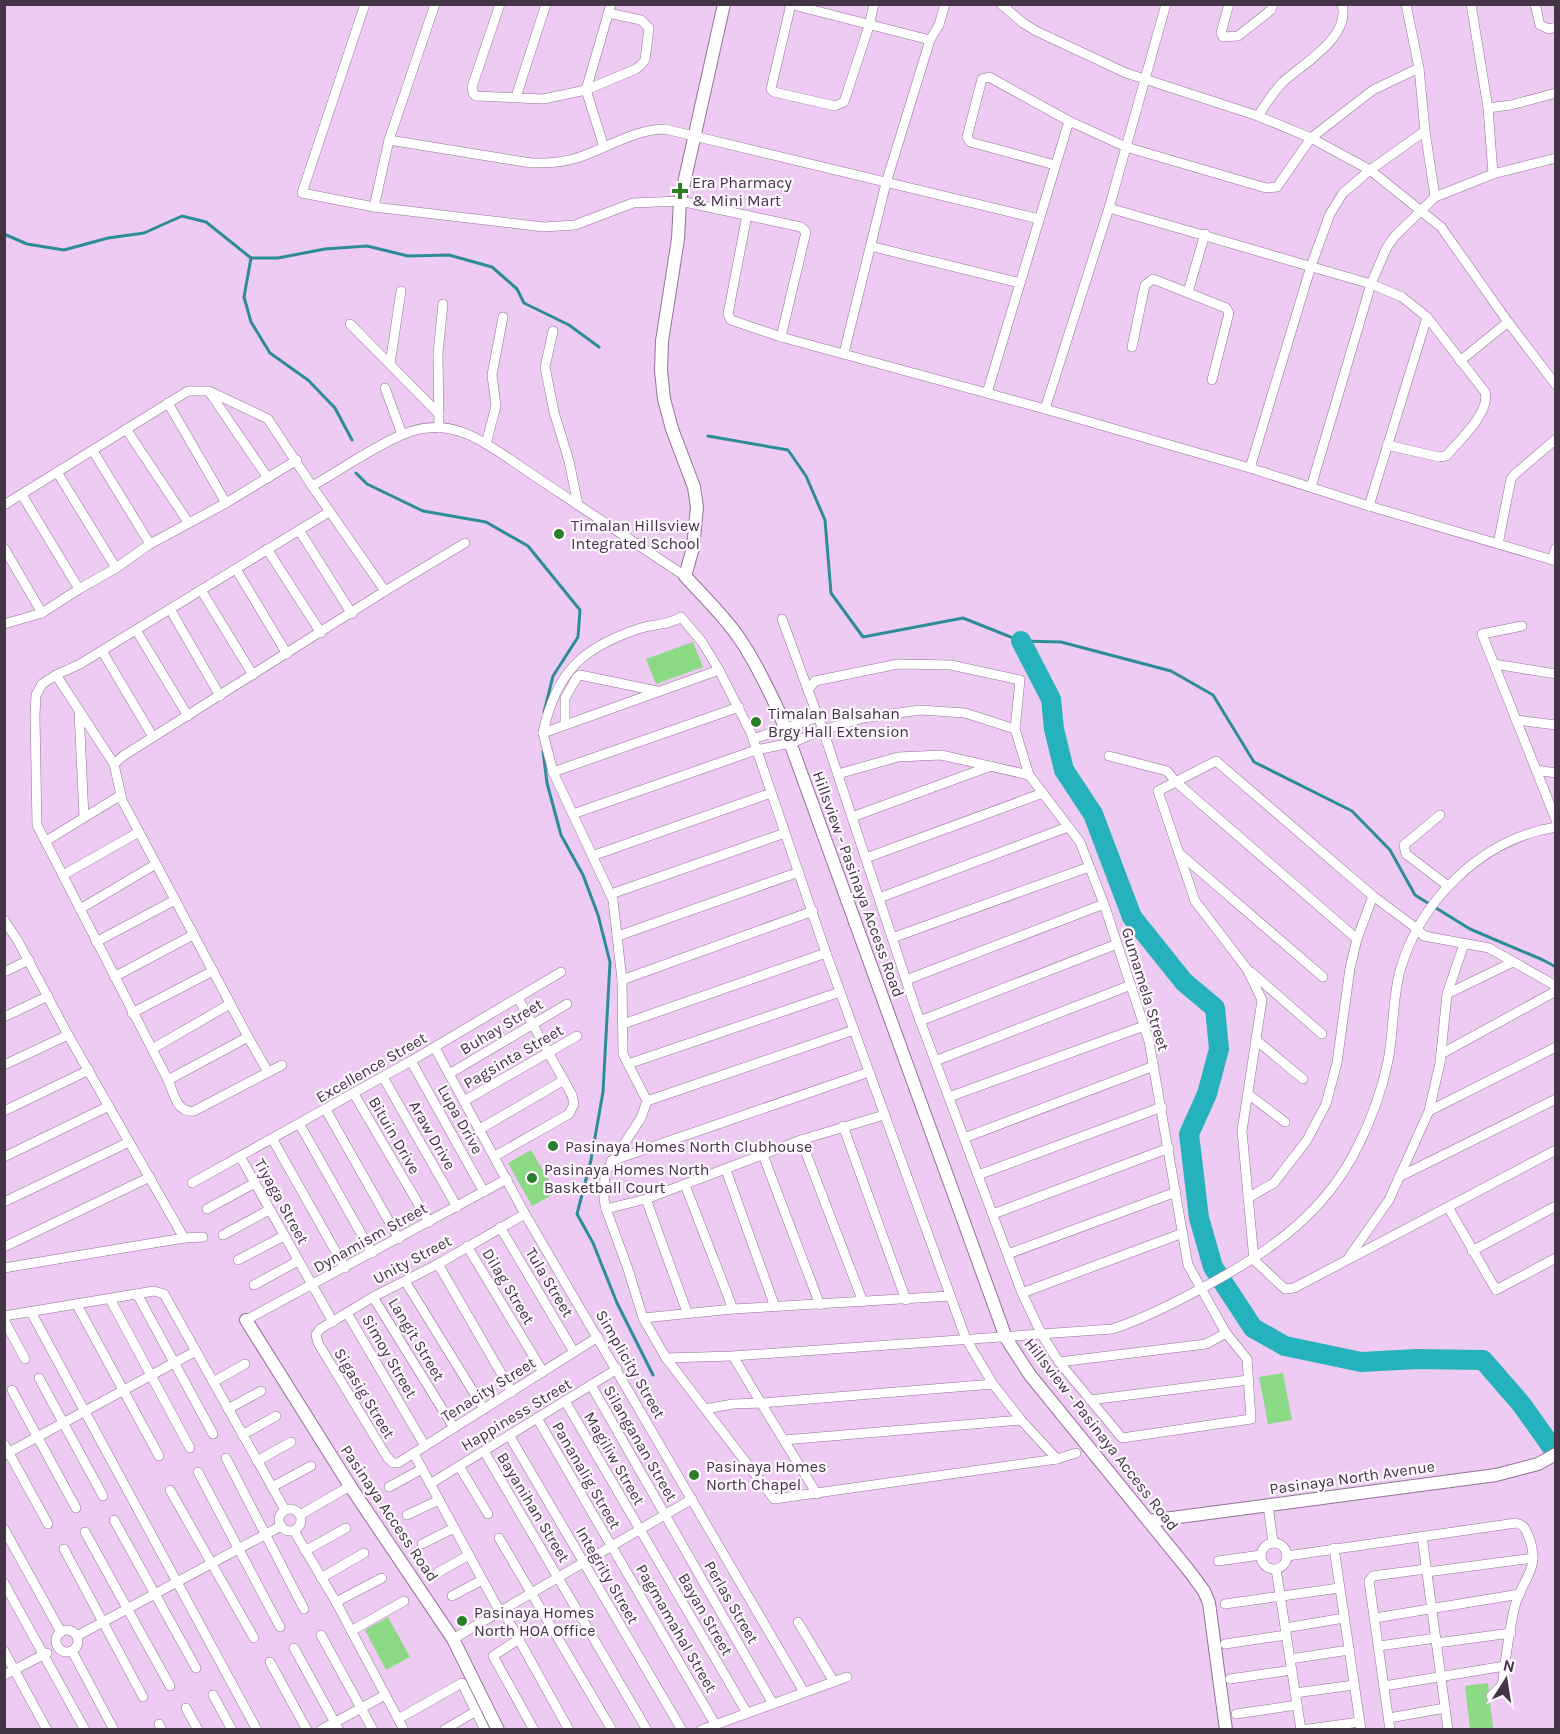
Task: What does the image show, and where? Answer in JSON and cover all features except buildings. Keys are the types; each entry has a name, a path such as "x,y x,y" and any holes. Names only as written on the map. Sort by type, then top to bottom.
{"street":[{"path":"365,4 302,194 374,207 399,208 544,227 575,225 633,203 680,201 801,227 806,232 781,337"},
{"path":"374,207 389,140 435,4"},
{"path":"500,4 472,87 476,96 543,99 586,90 636,69 645,60 650,28 646,23 609,9 586,90 604,147"},
{"path":"516,97 546,4"},
{"path":"312,486 402,434 425,428 439,428 469,434 685,576 695,536 697,507 694,487 672,429 664,399 662,340 678,239 680,201 724,4"},
{"path":"874,4 869,27 844,102 835,106 774,92 771,89 790,5 869,27 930,40"},
{"path":"844,353 886,183 930,40 939,25 945,4"},
{"path":"1001,4 1023,23 1052,39 1144,80 1258,116 1311,138 1370,170 1441,227 1556,385"},
{"path":"1045,409 1109,208 1166,4"},
{"path":"1229,4 1221,33 1223,37 1234,38 1271,10 1273,4"},
{"path":"1258,116 1275,91 1334,38 1341,27 1342,4"},
{"path":"1406,4 1419,68 1425,131 1435,197"},
{"path":"1471,4 1488,108 1493,174"},
{"path":"1535,4 1540,25 1549,29 1556,27"},
{"path":"1055,165 968,140 982,79 989,76 1069,121 1126,147 1272,188 1277,187 1311,138 1373,90 1419,68"},
{"path":"1488,108 1511,105 1556,93"},
{"path":"987,393 1069,121"},
{"path":"389,140 531,163 553,163 566,161 656,129 665,129 1039,219"},
{"path":"1250,468 1311,266 1327,221 1339,198 1370,170 1425,131"},
{"path":"1311,487 1371,284 1386,249 1394,237 1435,197 1493,174 1556,158"},
{"path":"1109,208 1371,284 1401,297 1427,317 1486,396 1473,425 1446,456 1439,457 1387,445"},
{"path":"747,215 729,317 731,320 781,337 1250,468 1369,506 1554,560 1556,548"},
{"path":"1188,292 1204,234"},
{"path":"870,246 1020,283"},
{"path":"1132,347 1145,285 1148,281 1153,279 1188,292 1226,308 1229,313 1212,380"},
{"path":"390,364 401,291"},
{"path":"439,428 438,353 443,304"},
{"path":"486,444 496,406 492,375 503,317"},
{"path":"1369,506 1427,317"},
{"path":"1460,361 1508,322"},
{"path":"350,324 439,414"},
{"path":"553,331 544,366 578,505"},
{"path":"385,388 402,434"},
{"path":"4,505 93,452 188,391 209,391 268,419 329,512 385,591"},
{"path":"209,391 268,478"},
{"path":"168,403 226,503"},
{"path":"126,429 188,522"},
{"path":"1498,544 1511,479 1556,440"},
{"path":"93,452 150,544"},
{"path":"4,624 42,613 116,568 150,544 226,503 297,460"},
{"path":"57,472 116,568"},
{"path":"22,495 79,589"},
{"path":"282,1065 194,1111 186,1112 180,1108 168,1080 38,825 36,695 42,684 56,675 102,651 329,512"},
{"path":"299,530 352,614"},
{"path":"114,764 153,737 465,543"},
{"path":"4,548 42,613"},
{"path":"267,549 321,633"},
{"path":"236,568 287,654"},
{"name":"Hillsview - Pasinaya Access Road","path":"685,576 737,635 770,692 786,729 1006,1338 1030,1375 1190,1572 1207,1598 1214,1631 1226,1730"},
{"path":"201,590 254,675"},
{"path":"170,609 220,696"},
{"path":"647,1101 624,1054 622,980 611,894 553,772 543,733 546,717 560,683 574,664 587,652 633,631 681,617 702,642 719,670 753,739 826,953 966,1339 993,1384 1021,1420 1057,1459"},
{"path":"782,619 823,730 920,1021 1022,1293 1042,1335 1059,1362 1090,1400 1248,1380"},
{"path":"1522,626 1482,634 1556,819"},
{"path":"136,630 188,716"},
{"path":"102,651 153,737"},
{"name":"Gumamela Street","path":"808,690 815,681 898,664 951,665 1020,680 1015,729 1029,775 1080,842 1104,904 1144,1026 1154,1066 1188,1265 1226,1333 1247,1359 1251,1419 1122,1438 1090,1400"},
{"path":"1494,664 1556,674"},
{"path":"543,733 719,670"},
{"path":"56,675 114,764 120,795 268,1072"},
{"path":"565,724 565,698 580,675 657,692"},
{"path":"553,772 739,707"},
{"path":"79,711 84,817"},
{"path":"573,814 756,750 791,743 863,718 920,711 965,713 1015,729"},
{"path":"753,739 818,717"},
{"path":"1516,720 1556,725"},
{"path":"838,774 898,757 941,755 1029,775"},
{"path":"1109,756 1167,771 1176,782 1357,939"},
{"path":"1556,986 1489,948 1424,936 1216,761 1158,791 1195,901 1247,969 1262,1000 1242,1131 1254,1260 1285,1289 1294,1288 1556,1150"},
{"path":"852,817 991,766"},
{"path":"1536,770 1556,773"},
{"path":"592,856 771,793"},
{"path":"866,858 1043,793"},
{"path":"46,841 120,795"},
{"path":"1440,814 1404,845 1406,854 1446,888"},
{"path":"879,898 1068,827"},
{"path":"666,1358 733,1356 1112,1329 1136,1322 1254,1260 1301,1224 1332,1189 1357,1148 1376,1105 1389,1060 1400,971 1416,928 1446,888 1480,858 1505,843 1542,829 1556,827"},
{"path":"63,875 139,832"},
{"path":"611,894 785,833"},
{"path":"1177,852 1323,977"},
{"path":"80,909 156,864"},
{"path":"892,938 1089,867"},
{"path":"618,936 799,872"},
{"path":"1248,1198 1274,1183 1307,1140 1326,1104 1337,1063 1350,968 1357,939 1374,896"},
{"path":"96,942 175,900"},
{"path":"906,980 1104,904"},
{"path":"622,980 813,911"},
{"path":"5,920 184,1238"},
{"path":"114,977 193,935"},
{"path":"920,1021 1117,944"},
{"path":"1348,1259 1389,1200 1429,1111 1441,1054 1447,994 1464,944"},
{"path":"623,1024 826,953"},
{"path":"4,972 29,960"},
{"path":"1447,994 1513,962"},
{"path":"1247,969 1322,1034"},
{"path":"132,1013 213,971"},
{"name":"Excellence Street","path":"192,1183 241,1158 435,1048 561,972"},
{"path":"935,1061 1131,985"},
{"path":"1441,1054 1556,991"},
{"path":"628,1064 840,992"},
{"path":"4,1017 48,996"},
{"path":"495,1156 569,1113 574,1104 574,1099 564,1080 518,998"},
{"path":"152,1049 230,1004"},
{"name":"Buhay Street","path":"449,1074 567,1004"},
{"path":"949,1097 1144,1026"},
{"path":"854,1030 647,1101 640,1118 605,1173 604,1199 643,1318 666,1358 774,1499 1057,1459 1076,1453"},
{"path":"4,1065 68,1035"},
{"name":"Pagsinta Street","path":"464,1101 577,1036"},
{"path":"168,1080 248,1037"},
{"path":"1256,1040 1303,1078"},
{"path":"1429,1111 1556,1047"},
{"name":"Simplicity Street","path":"435,1048 525,1214 804,1692"},
{"name":"Lupa Drive","path":"411,1061 484,1192"},
{"path":"964,1138 1154,1066"},
{"path":"4,1111 89,1070"},
{"path":"611,1161 869,1072"},
{"name":"Araw Drive","path":"383,1077 457,1207"},
{"path":"480,1129 564,1080"},
{"name":"Bituin Drive","path":"354,1094 429,1222"},
{"path":"1248,1094 1285,1122"},
{"path":"1399,1177 1556,1099"},
{"path":"4,1157 109,1107"},
{"path":"978,1175 1162,1107"},
{"path":"326,1110 399,1239"},
{"path":"606,1209 646,1199 801,1140 884,1115"},
{"path":"300,1125 372,1253"},
{"path":"843,1126 906,1300"},
{"path":"273,1140 345,1268"},
{"path":"801,1140 863,1302"},
{"path":"4,1202 129,1142"},
{"path":"993,1214 1168,1148"},
{"path":"763,1155 820,1305"},
{"name":"Tiyaga Street","path":"241,1158 333,1322"},
{"path":"726,1170 775,1307"},
{"path":"4,1247 150,1177"},
{"name":"Dynamism Street","path":"246,1320 507,1179"},
{"path":"207,1209 255,1183"},
{"path":"685,1185 733,1309"},
{"path":"1008,1254 1176,1192"},
{"path":"646,1199 687,1312"},
{"path":"1473,1251 1556,1206"},
{"path":"1448,1207 1496,1290 1556,1258"},
{"path":"223,1235 269,1210"},
{"name":"Unity Street","path":"316,1335 320,1329 374,1297 438,1264 525,1214"},
{"name":"Tula Street","path":"500,1227 574,1352"},
{"path":"1022,1293 1183,1233"},
{"path":"238,1260 284,1236"},
{"path":"4,1268 184,1238 203,1237"},
{"name":"Dilag Street","path":"467,1246 543,1372"},
{"path":"254,1285 298,1261"},
{"path":"438,1264 512,1392"},
{"path":"405,1281 484,1409"},
{"path":"25,1359 4,1318 154,1291 164,1294 285,1510"},
{"path":"138,1294 213,1434"},
{"path":"643,1318 687,1312 951,1296"},
{"name":"Langit Street","path":"374,1297 454,1428"},
{"path":"110,1299 190,1448"},
{"path":"77,1305 159,1456"},
{"path":"31,1312 258,1730"},
{"name":"Simoy Street","path":"347,1313 425,1446"},
{"name":"Pasinaya Access Road","path":"246,1320 350,1486 453,1639 498,1730"},
{"path":"1059,1362 1206,1344 1226,1333"},
{"name":"Sigasig Street","path":"316,1335 318,1343 340,1381 393,1463"},
{"name":"Tenacity Street","path":"393,1463 402,1462 598,1337"},
{"path":"48,1524 6,1451 37,1437 196,1351"},
{"path":"733,1356 817,1494"},
{"path":"213,1382 245,1364"},
{"name":"Happiness Street","path":"430,1484 617,1370"},
{"path":"39,1378 102,1496"},
{"path":"705,1409 733,1404 993,1384"},
{"name":"Silanganan Street","path":"591,1385 665,1515"},
{"path":"12,1390 76,1508"},
{"path":"228,1409 261,1391"},
{"name":"Magiliw Street","path":"565,1401 640,1530"},
{"path":"242,1435 276,1416"},
{"name":"Pananalig Street","path":"537,1418 612,1547"},
{"path":"784,1440 1021,1420"},
{"name":"Integrity Street","path":"509,1435 682,1730"},
{"path":"257,1461 291,1442"},
{"name":"Bayanihan Street","path":"484,1451 648,1730"},
{"path":"414,1454 482,1580 519,1639 569,1730"},
{"name":"Pasinaya North Avenue","path":"1149,1521 1496,1475 1538,1464 1556,1454"},
{"path":"226,1458 304,1608"},
{"path":"272,1487 311,1466"},
{"path":"459,1466 488,1514"},
{"path":"389,1487 422,1469"},
{"path":"198,1473 280,1627"},
{"path":"300,1515 350,1486"},
{"path":"170,1490 254,1638"},
{"path":"407,1515 438,1500"},
{"path":"453,1639 692,1500"},
{"path":"1268,1505 1273,1544"},
{"path":"292,1509 300,1515 300,1525 294,1531 287,1531 280,1526 279,1519 285,1510 292,1509"},
{"name":"Perlas Street","path":"665,1515 773,1704"},
{"path":"114,1520 196,1668"},
{"path":"1287,1556 1516,1523 1525,1527 1533,1546 1531,1571 1515,1608 1502,1685 1491,1696"},
{"path":"77,1636 280,1526"},
{"path":"306,1551 346,1528"},
{"path":"422,1544 454,1528"},
{"path":"4,1529 61,1632"},
{"name":"Bayan Street","path":"640,1530 747,1713"},
{"path":"294,1531 336,1602 404,1730"},
{"path":"85,1532 170,1686"},
{"path":"1422,1536 1448,1730"},
{"path":"500,1538 612,1730"},
{"path":"1273,1544 1281,1545 1287,1556 1283,1566 1276,1569 1263,1564 1261,1555 1265,1547 1273,1544"},
{"name":"Pagmamahal Street","path":"612,1547 716,1724"},
{"path":"1276,1569 1300,1730 1360,1726 1334,1548"},
{"path":"64,1549 142,1697"},
{"path":"321,1578 364,1553"},
{"path":"437,1573 469,1555"},
{"path":"1218,1561 1261,1555"},
{"path":"1390,1730 1370,1578 1533,1558"},
{"path":"336,1602 382,1578"},
{"path":"452,1596 482,1580"},
{"path":"4,1583 85,1730"},
{"path":"1225,1604 1339,1588"},
{"path":"1375,1618 1520,1594"},
{"path":"351,1631 404,1601"},
{"path":"1225,1644 1344,1618"},
{"path":"798,1622 834,1682"},
{"path":"71,1631 77,1636 78,1643 72,1652 63,1652 57,1647 55,1640 61,1632 71,1631"},
{"path":"1379,1646 1511,1633"},
{"path":"321,1635 373,1730"},
{"path":"519,1639 493,1656 534,1730"},
{"path":"4,1675 57,1647"},
{"path":"294,1648 337,1726"},
{"path":"1230,1679 1349,1650"},
{"path":"4,1651 47,1730"},
{"path":"72,1652 114,1730"},
{"path":"270,1662 307,1730"},
{"path":"1384,1686 1505,1666"},
{"path":"701,1730 847,1677"},
{"path":"398,1719 462,1683 486,1730"},
{"path":"1295,1694 1354,1685"},
{"path":"213,1695 232,1730"},
{"path":"321,1730 337,1726 361,1708 385,1695"},
{"path":"1236,1714 1297,1705"},
{"path":"186,1708 198,1730"},
{"path":"1389,1718 1446,1708"},
{"path":"444,1730 477,1712"}],"green space":[{"path":"693,642 703,667 656,684 646,659"},
{"name":"Pasinaya Homes North Basketball Court","path":"531,1150 556,1193 532,1206 508,1163"},
{"path":"1283,1373 1292,1420 1268,1424 1259,1377"},
{"path":"388,1617 410,1657 386,1670 365,1630"},
{"path":"1488,1683 1493,1729 1470,1729 1465,1686"}],"waterway":[{"path":"4,234 27,244 64,250 108,238 144,233 182,216 206,222 251,258 278,258 325,249 367,246 408,256 449,255 492,267 517,289 524,303 569,325 599,347"},
{"path":"251,258 244,297 251,322 270,353 308,380 335,408 352,440"},
{"path":"708,436 788,450 806,476 825,520 831,593 863,637 963,618 1021,641 1061,642 1171,671 1213,695 1254,762 1352,811 1390,850 1415,895 1470,929 1556,967"},
{"path":"356,473 367,484 423,511 486,522 528,546 580,610 578,637 553,676 544,712"},
{"path":"1021,641 1051,699 1054,729 1064,770 1093,814 1132,917 1184,982 1215,1008 1219,1049 1207,1094 1189,1134 1199,1218 1213,1267 1253,1328 1285,1346 1361,1362 1417,1359 1483,1360 1522,1405 1556,1453"},
{"path":"543,751 547,783 561,835 583,875 598,915 610,962 603,1092 591,1160 577,1214 593,1243 617,1303 653,1375"}],"place":[{"name":"Era Pharmacy & Mini Mart","path":"680,191"},
{"name":"Timalan Hillsview Integrated School","path":"559,534"},
{"name":"Timalan Balsahan Brgy Hall Extension","path":"756,722"},
{"name":"Pasinaya Homes North Clubhouse","path":"553,1146"},
{"name":"Pasinaya Homes North Basketball Court","path":"532,1178"},
{"name":"Pasinaya Homes North Chapel","path":"694,1475"},
{"name":"Pasinaya Homes North HOA Office","path":"462,1621"}]}
